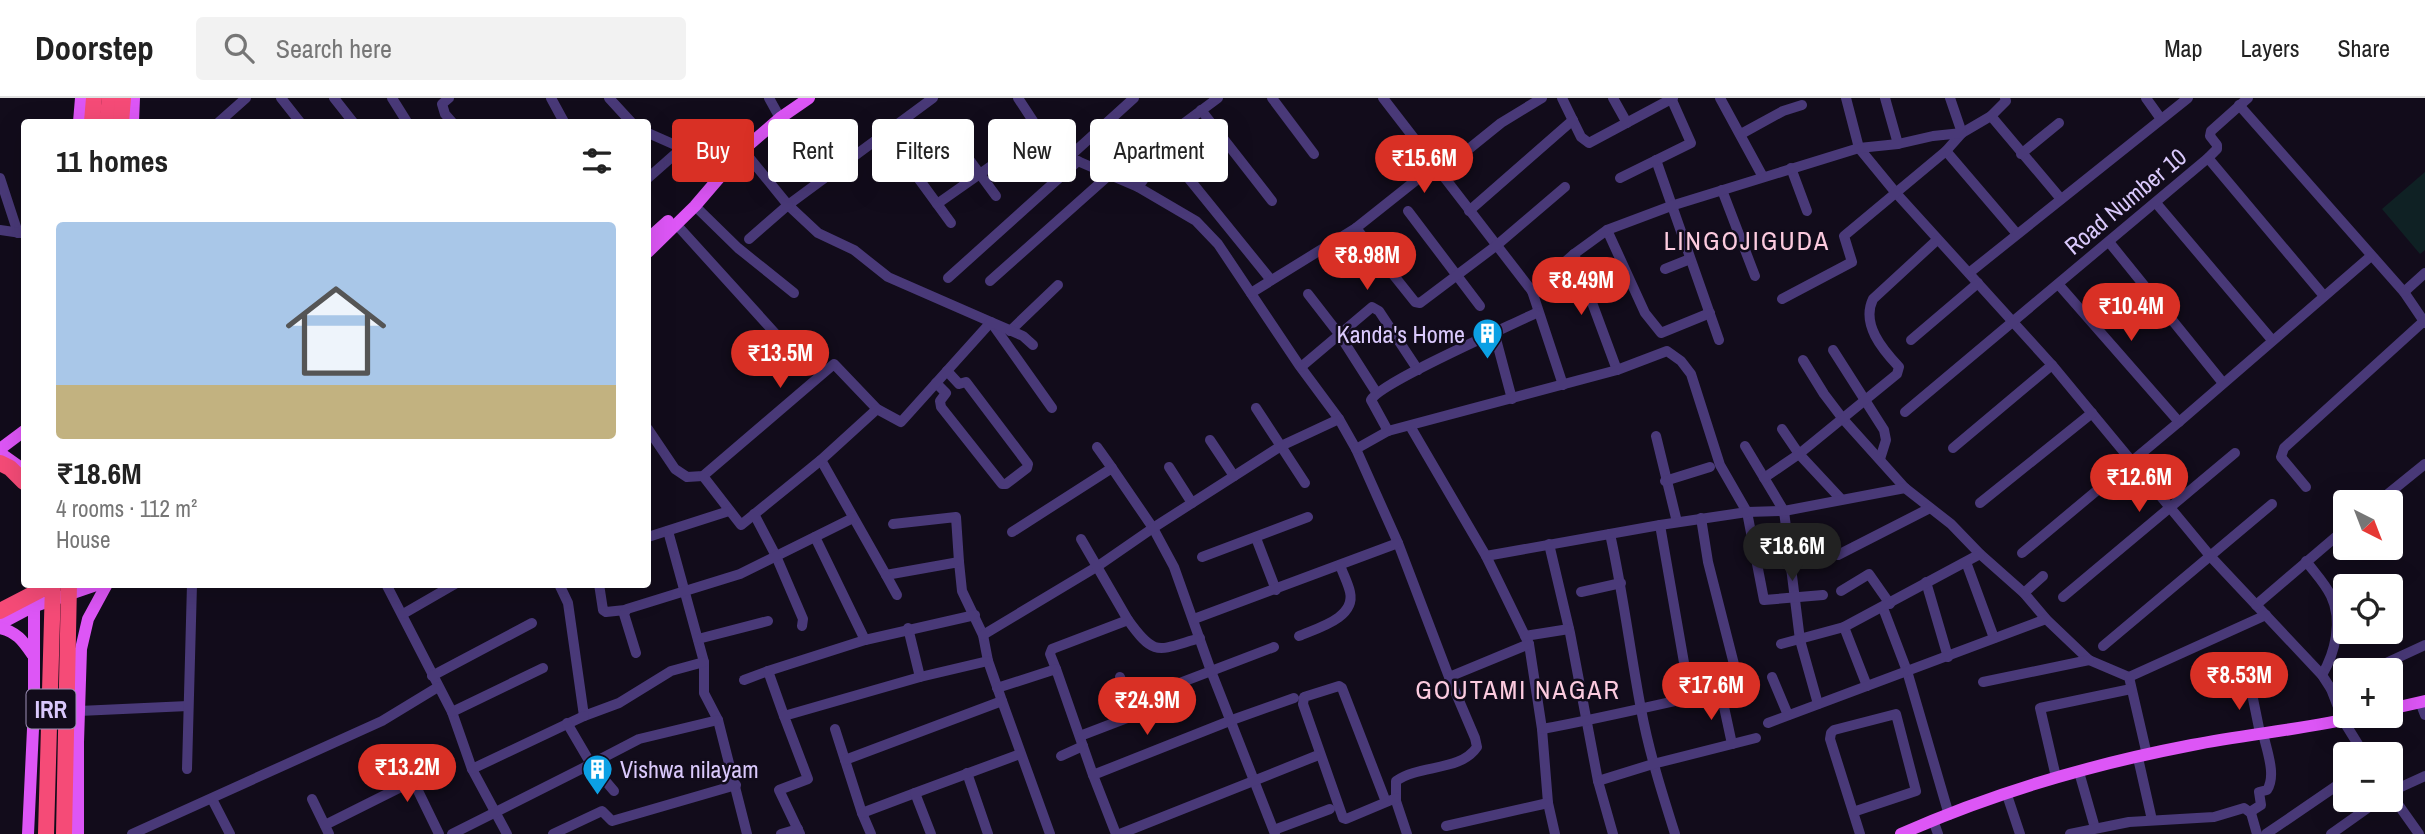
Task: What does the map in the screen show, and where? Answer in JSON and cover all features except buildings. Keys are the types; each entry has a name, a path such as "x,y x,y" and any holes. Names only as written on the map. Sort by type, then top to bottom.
{"highway":[{"path":"92,119 94,98"},
{"path":"107,119 110,98"},
{"path":"121,119 123,98"},
{"path":"0,452 21,479"},
{"path":"0,611 43,588"},
{"name":"IRR","path":"47,834 51,588"},
{"name":"IRR","path":"64,834 69,588"}],"main road":[{"path":"79,119 81,98"},
{"path":"132,119 134,98"},
{"path":"754,140 809,98"},
{"path":"651,249 695,206 714,182"},
{"path":"651,236 689,200 706,191"},
{"path":"21,434 0,452 21,468"},
{"path":"0,605 30,588"},
{"name":"IRR","path":"29,834 34,708 34,588"},
{"path":"0,626 32,607 87,588"},
{"path":"78,834 81,653 88,619 105,588"},
{"path":"0,626 20,637 32,652 46,643 63,642 72,644 81,653"},
{"path":"2403,706 2423,701"},
{"path":"1901,834 1933,820 2079,772 2142,756 2333,722"}],"street":[{"path":"222,119 246,98"},
{"path":"281,98 294,119"},
{"path":"334,98 351,119"},
{"path":"392,98 405,119"},
{"path":"449,98 442,104 442,108 450,119"},
{"path":"551,98 562,119"},
{"path":"769,98 780,118"},
{"path":"906,119 933,98"},
{"path":"1018,98 1033,119"},
{"path":"1076,157 1133,98"},
{"path":"1189,119 1218,98"},
{"path":"1272,98 1314,154"},
{"path":"1383,98 1532,291 1563,385"},
{"path":"1251,293 1356,228 1502,123 1542,98"},
{"path":"1562,98 1581,137 1589,142 1671,98 1691,143 1619,178"},
{"path":"1613,98 1627,123"},
{"path":"1720,98 1763,177"},
{"path":"1777,98 1783,111"},
{"path":"1846,98 1859,148 1937,240 2052,365 2211,557 2322,675 2333,694"},
{"path":"1885,98 1898,144"},
{"path":"1950,98 1962,132"},
{"path":"1782,299 1852,262 1844,236 1946,151 1962,132 1991,116 2006,102 2005,98"},
{"path":"2146,98 2161,119"},
{"path":"1969,273 2188,98"},
{"path":"616,100 628,119"},
{"path":"2244,102 2404,292 2424,322 2284,448 2281,457 2306,487"},
{"name":"Road Number 10","path":"1905,412 2208,158 2217,149 2210,136 2211,131 2244,102"},
{"path":"1741,134 1783,111 1802,104"},
{"path":"1201,110 1272,201"},
{"path":"1991,116 2061,199"},
{"path":"1469,211 1573,120"},
{"path":"2021,154 2059,123"},
{"path":"1532,291 1574,254 1607,230 1671,206 1859,148 1962,132"},
{"path":"651,134 672,144"},
{"path":"748,239 788,205 872,144"},
{"path":"1946,151 2017,234"},
{"path":"651,175 672,157"},
{"path":"2208,158 2324,296"},
{"path":"1656,160 1719,340"},
{"path":"754,163 788,205 818,233 854,250 888,277 1023,336 1033,345"},
{"path":"974,167 996,196"},
{"path":"1791,168 1807,211"},
{"path":"937,204 988,169"},
{"path":"0,178 21,233 0,230"},
{"path":"921,182 951,223"},
{"path":"948,278 1050,182"},
{"path":"990,281 1101,182"},
{"path":"1124,182 1138,187 1196,221 1218,244 1339,419 1356,449 1398,543 1477,747 1464,761 1404,775 1390,792 1346,819 1343,818 1303,704 1304,697 1342,688 1390,792 1408,834"},
{"path":"1138,187 1141,182"},
{"path":"1192,182 1270,279"},
{"path":"1356,228 1416,303 1422,302 1497,245 1565,187"},
{"path":"1722,190 1755,276"},
{"path":"2156,203 2272,340"},
{"path":"695,206 738,248 794,293"},
{"path":"1408,211 1480,306"},
{"path":"676,224 783,342"},
{"path":"1607,230 1645,313 1661,333 1667,351 1681,361 1691,374 1720,465 1748,512 1764,600 1823,594"},
{"path":"1764,478 1800,454 1867,401 1899,370 1868,322 1870,305 1873,299 1937,240"},
{"path":"2109,242 2223,383"},
{"path":"1574,254 1617,370"},
{"path":"2022,552 2179,422 2371,256"},
{"path":"1665,269 1690,259"},
{"path":"2404,292 2425,273"},
{"path":"1911,340 1979,283"},
{"path":"1010,331 1058,285"},
{"path":"2059,285 2179,422"},
{"path":"1308,294 1339,334 1376,393"},
{"path":"1301,367 1367,309 1376,308 1418,370"},
{"path":"1388,431 1371,400 1376,393 1538,312"},
{"path":"1661,333 1710,313"},
{"path":"651,433 676,469 687,477 703,476 834,364 877,409 901,422 991,322"},
{"path":"991,322 1052,408"},
{"path":"1496,339 1512,398"},
{"path":"1833,350 1886,435 1880,459"},
{"path":"1356,449 1388,431 1617,370 1667,351"},
{"path":"1803,360 1843,419 1905,488 1951,524 2089,660 2129,677 2266,615"},
{"path":"1953,448 2052,365"},
{"path":"936,383 946,393 940,401 941,407 1002,484 1006,484 1027,468 1028,464 966,382 959,384 947,371"},
{"path":"1256,408 1305,483"},
{"path":"703,476 741,525 821,460 877,409"},
{"path":"1980,503 2092,413"},
{"path":"983,635 1098,566 1153,527 1281,446 1339,419"},
{"path":"1410,426 1486,556 1527,640 1542,729 1548,803 1555,834"},
{"path":"1782,429 1800,454 1840,498"},
{"path":"1656,436 1677,522"},
{"path":"1210,440 1234,476"},
{"path":"1745,446 1784,510 1800,640 1818,704"},
{"path":"1097,447 1153,527 1174,567 1211,671 1275,832 1330,809"},
{"path":"2063,597 2235,453"},
{"path":"821,460 897,595"},
{"path":"2393,490 2425,464"},
{"path":"1169,467 1192,503"},
{"path":"1665,481 1710,467"},
{"path":"1012,532 1112,468"},
{"path":"1486,556 1701,518 1784,510 1905,488"},
{"path":"2103,646 2272,504"},
{"path":"1838,555 1930,508"},
{"path":"651,536 729,510"},
{"path":"754,514 776,556 803,619 802,626"},
{"path":"893,524 956,517 962,591 983,635 997,688 1050,834"},
{"path":"1202,558 1308,517"},
{"path":"600,588 603,610 625,610 740,574 853,518"},
{"path":"1542,729 1641,710 1690,697 1721,693 1736,687 1738,680 1708,562 1701,518"},
{"path":"1660,525 1690,697"},
{"path":"668,531 704,662 704,693 718,720 747,834"},
{"path":"1610,534 1621,583 1641,710 1653,764 1675,834"},
{"path":"815,537 865,640"},
{"path":"1256,537 1276,590"},
{"path":"1081,538 1128,620 1150,647 1160,649 1200,638"},
{"path":"2256,605 2333,539"},
{"path":"1194,619 1398,543"},
{"path":"1549,544 1569,629 1598,780 1613,834"},
{"path":"1757,562 1822,552"},
{"path":"1781,644 1844,626 1886,606 1979,554"},
{"path":"2306,561 2333,600"},
{"path":"886,575 959,562"},
{"path":"1966,562 1994,638"},
{"path":"1298,636 1334,621 1350,604 1351,594 1340,565"},
{"path":"1841,591 1869,575 1886,606 1949,815"},
{"path":"2024,593 2043,576"},
{"path":"1926,582 1948,657"},
{"path":"1581,592 1621,583"},
{"path":"187,769 192,588"},
{"path":"388,588 452,712 472,769 507,834"},
{"path":"402,614 448,588"},
{"path":"561,588 568,603 584,716"},
{"path":"625,610 636,653"},
{"path":"744,680 865,640 908,628 975,615"},
{"path":"1768,723 2046,619"},
{"path":"1128,620 1052,649 1050,654 1093,775 1118,834 1316,756"},
{"path":"698,639 768,621"},
{"path":"432,676 532,623"},
{"path":"1844,626 1867,686"},
{"path":"908,628 920,677"},
{"path":"1449,677 1527,640 1569,629"},
{"path":"2322,675 2332,658 2335,644"},
{"path":"2397,658 2425,645"},
{"path":"1130,702 1274,647"},
{"path":"1983,682 2089,660"},
{"path":"784,716 920,677 988,661"},
{"path":"472,769 567,723 619,703 671,671 704,662"},
{"path":"452,712 543,668"},
{"path":"997,688 1056,669"},
{"path":"768,671 808,779 779,790 799,831 781,834"},
{"path":"1061,756 1081,741 1127,718 1131,711 1130,702 1120,677"},
{"path":"1772,677 1788,715"},
{"path":"2129,677 2152,821"},
{"path":"2250,684 2271,771 2271,784 2259,793 2261,805 2250,812"},
{"path":"132,834 382,721 438,687"},
{"path":"2056,778 2040,708 2131,689"},
{"path":"1721,693 1732,744"},
{"path":"1093,775 1294,698"},
{"path":"845,760 1002,701"},
{"path":"2423,701 2425,715"},
{"path":"79,711 188,706"},
{"path":"1853,812 1916,791 1896,714 1831,733 1830,739 1853,812 1860,834"},
{"path":"452,834 639,739 718,720"},
{"path":"567,723 591,764 614,791"},
{"path":"835,729 871,834"},
{"path":"1598,780 1756,738"},
{"path":"862,813 1020,754"},
{"path":"402,760 439,834"},
{"path":"2079,772 2095,828"},
{"path":"967,774 988,834"},
{"path":"2403,786 2425,776"},
{"path":"312,800 327,830 413,781"},
{"path":"553,834 602,811 612,821 736,785"},
{"path":"2266,834 2333,788"},
{"path":"915,793 930,834"},
{"path":"2007,795 2020,834"},
{"path":"212,799 230,834"},
{"path":"1446,826 1548,803"},
{"path":"2070,834 2152,821 2214,817 2245,808 2250,812 2257,834"},
{"path":"2403,810 2420,834"},
{"path":"2334,833 2363,812"},
{"path":"1933,820 1938,834"}],"shaded area":[{"path":"2425,172 2425,250 2420,254 2382,209"}],"place":[{"name":"Kanda's Home","path":"1488,361"},
{"name":"Vishwa nilayam","path":"597,796"}],"district":[{"name":"LINGOJIGUDA","path":"1747,240"},
{"name":"GOUTAMI NAGAR","path":"1518,689"}]}
